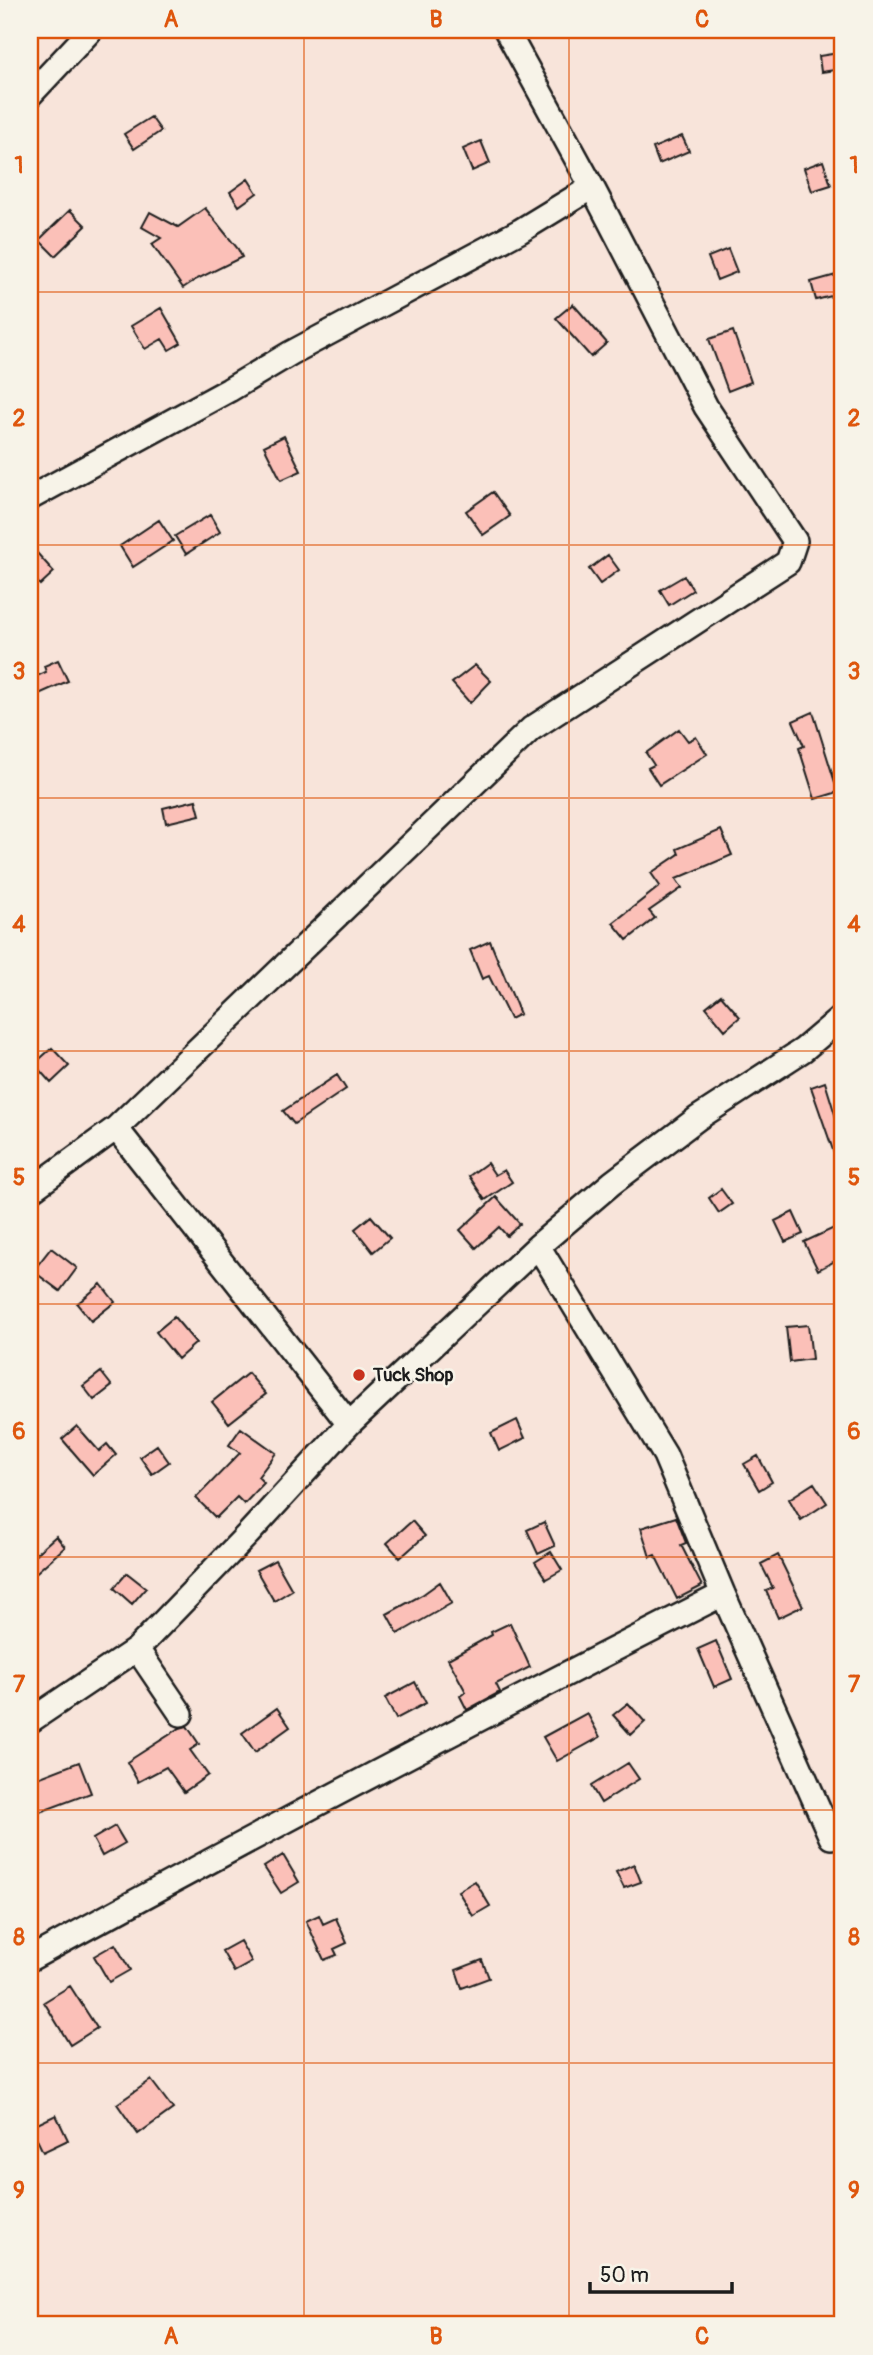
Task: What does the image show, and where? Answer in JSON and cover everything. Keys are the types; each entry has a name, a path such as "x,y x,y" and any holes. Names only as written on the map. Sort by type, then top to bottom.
{"street":[{"path":"30,95 91,30"},
{"path":"30,1191 116,1128 531,729 788,562 795,541 706,407 592,187 506,30"},
{"path":"30,498 303,347 520,232 592,187"},
{"path":"30,1721 137,1649 349,1424 538,1245 698,1118 803,1050 843,1016"},
{"path":"116,1128 349,1424"},
{"path":"538,1245 665,1455 723,1594 831,1837"},
{"path":"30,1959 230,1848 481,1716 723,1594"},
{"path":"137,1649 181,1714"}],"building":[{"path":"839,53 842,69 821,72 819,56"},
{"path":"151,117 161,131 134,149 124,134"},
{"path":"682,136 689,151 659,164 653,148"},
{"path":"481,141 490,163 472,171 463,149"},
{"path":"823,161 831,185 812,191 804,168"},
{"path":"248,179 257,193 239,206 230,192"},
{"path":"205,208 242,257 183,288 152,244 161,238 142,227 150,212 178,227"},
{"path":"70,210 86,226 55,256 39,240"},
{"path":"728,249 737,272 717,280 708,257"},
{"path":"843,273 843,293 816,300 811,282"},
{"path":"573,304 607,343 591,357 556,318"},
{"path":"161,308 181,343 169,350 162,339 145,349 131,326"},
{"path":"733,331 751,382 728,391 709,339"},
{"path":"284,436 301,471 281,480 264,446"},
{"path":"493,492 510,516 483,535 466,511"},
{"path":"210,515 220,532 186,554 175,536"},
{"path":"159,520 173,541 133,567 120,546"},
{"path":"37,553 54,572 40,585 30,574 30,560"},
{"path":"608,555 619,570 600,584 589,569"},
{"path":"684,576 693,590 669,605 660,590"},
{"path":"58,660 68,681 30,698 30,679 46,672 44,666"},
{"path":"475,665 491,681 470,703 452,683"},
{"path":"813,712 838,792 815,799 799,748 804,746 793,721"},
{"path":"679,729 688,741 696,737 707,754 659,785 648,768 654,765 646,753"},
{"path":"196,800 200,815 166,823 163,808"},
{"path":"721,830 732,855 676,879 682,888 649,911 655,918 627,940 613,923 660,886 651,873 679,854 677,849"},
{"path":"490,941 520,1014 510,1019 489,976 482,979 470,950"},
{"path":"721,995 740,1017 725,1030 706,1007"},
{"path":"52,1048 69,1066 51,1083 34,1064"},
{"path":"337,1075 346,1089 294,1124 283,1111"},
{"path":"825,1082 838,1124 843,1122 843,1153 835,1156 811,1087"},
{"path":"487,1163 495,1175 504,1170 512,1182 485,1200 469,1176"},
{"path":"721,1189 732,1204 719,1213 709,1198"},
{"path":"496,1197 520,1224 507,1236 499,1227 476,1248 460,1230"},
{"path":"793,1212 803,1234 785,1242 775,1221"},
{"path":"371,1216 390,1238 373,1252 355,1229"},
{"path":"834,1228 843,1249 843,1257 818,1270 804,1242"},
{"path":"51,1248 77,1268 60,1291 33,1271"},
{"path":"101,1284 115,1302 91,1321 77,1304"},
{"path":"174,1317 196,1343 178,1359 156,1332"},
{"path":"808,1325 812,1359 790,1362 786,1327"},
{"path":"101,1372 112,1386 94,1400 83,1386"},
{"path":"248,1373 266,1394 229,1423 212,1402"},
{"path":"517,1420 525,1438 499,1451 491,1433"},
{"path":"77,1426 99,1451 107,1444 116,1455 93,1475 62,1439"},
{"path":"241,1428 276,1453 258,1477 264,1483 244,1504 237,1497 216,1518 196,1498 240,1453 229,1445"},
{"path":"157,1445 169,1462 152,1474 140,1457"},
{"path":"758,1456 772,1482 759,1490 744,1464"},
{"path":"814,1483 827,1503 801,1520 789,1499"},
{"path":"676,1517 686,1543 681,1545 702,1586 677,1599 655,1555 650,1557 641,1528"},
{"path":"412,1521 425,1536 400,1558 387,1543"},
{"path":"544,1522 555,1546 538,1554 527,1530"},
{"path":"56,1536 65,1547 30,1578 30,1559"},
{"path":"551,1552 562,1570 546,1579 535,1562"},
{"path":"778,1555 803,1606 778,1618 766,1591 773,1588 761,1564"},
{"path":"275,1560 292,1590 274,1601 256,1570"},
{"path":"127,1573 146,1588 132,1604 114,1588"},
{"path":"440,1582 452,1603 398,1634 387,1614"},
{"path":"510,1623 530,1667 496,1684 500,1692 467,1710 460,1696 466,1692 448,1659"},
{"path":"716,1641 732,1679 714,1687 698,1649"},
{"path":"415,1682 426,1703 396,1719 385,1698"},
{"path":"628,1703 645,1722 631,1735 613,1715"},
{"path":"277,1708 290,1727 255,1752 242,1733"},
{"path":"587,1713 600,1737 557,1761 543,1737"},
{"path":"187,1726 199,1744 190,1750 208,1775 184,1792 166,1767 138,1782 127,1762"},
{"path":"79,1762 91,1793 40,1812 30,1781"},
{"path":"628,1763 639,1779 601,1803 591,1786"},
{"path":"115,1826 125,1843 102,1856 93,1839"},
{"path":"283,1855 299,1882 281,1893 264,1867"},
{"path":"634,1864 641,1882 624,1888 616,1872"},
{"path":"475,1881 490,1906 473,1916 458,1891"},
{"path":"319,1915 323,1924 336,1918 347,1943 334,1949 337,1955 324,1960 306,1921"},
{"path":"240,1941 252,1962 234,1972 222,1951"},
{"path":"115,1944 130,1970 109,1982 94,1956"},
{"path":"482,1960 489,1978 462,1988 456,1970"},
{"path":"70,1986 97,2028 70,2045 44,2002"},
{"path":"151,2080 173,2109 138,2134 117,2104"},
{"path":"56,2115 68,2140 43,2152 31,2127"}],"place":[{"name":"Tuck Shop","path":"359,1375"}]}
